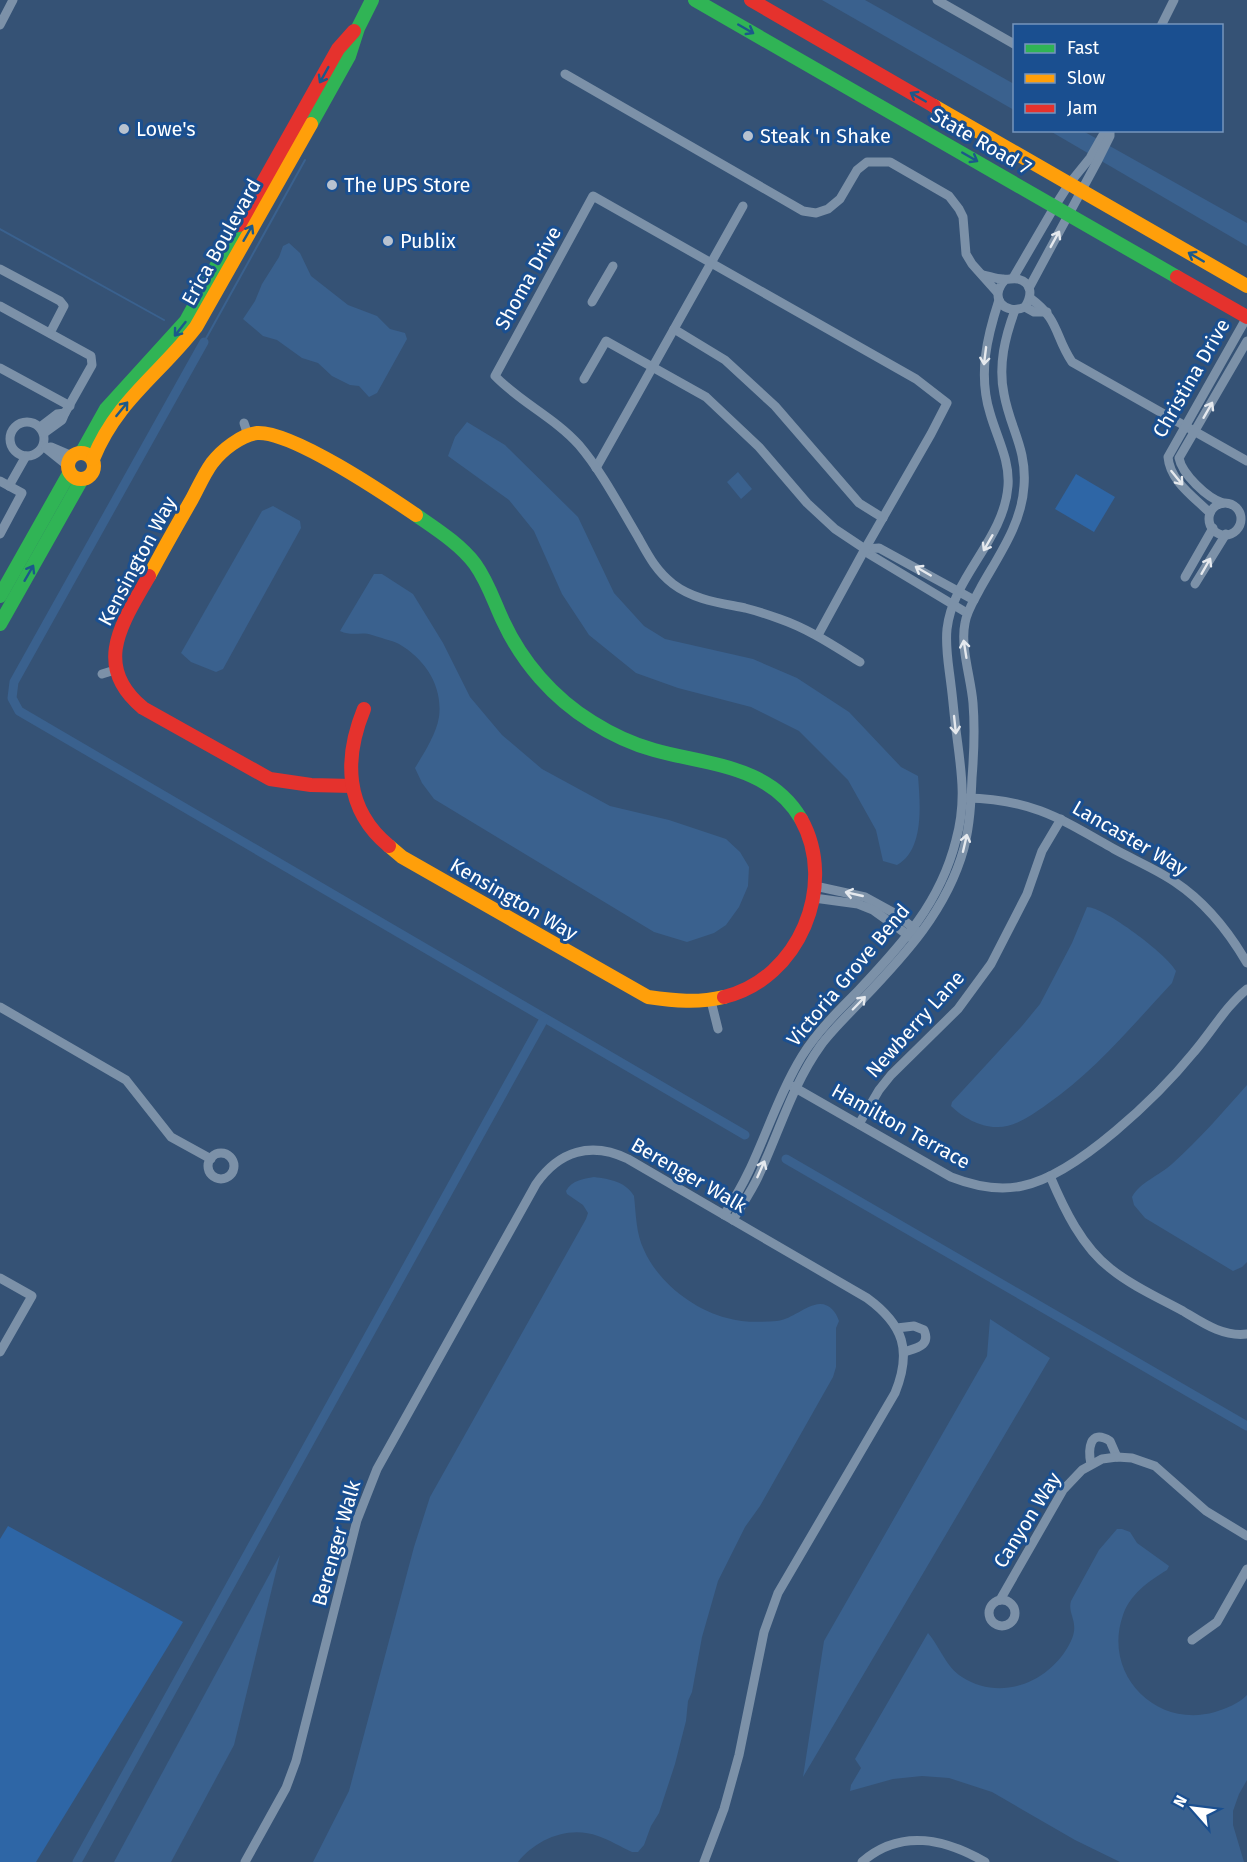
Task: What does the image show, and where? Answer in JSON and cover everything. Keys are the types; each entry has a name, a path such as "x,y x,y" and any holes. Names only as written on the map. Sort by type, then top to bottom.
{"street":[{"path":"0,25 14,0"},
{"name":"Erica Boulevard","path":"0,596 78,464 123,406 187,340 196,327 349,56 358,28 372,0"},
{"name":"State Road 7","path":"695,0 1247,317"},
{"name":"State Road 7","path":"751,0 1247,286"},
{"path":"937,0 1013,43"},
{"path":"1162,24 1174,0"},
{"path":"565,74 803,211 816,213 828,209 840,199 857,170 867,162 890,162 949,196 963,217 966,254 1004,306 1015,310 1028,298 1082,191 1094,159 1107,135"},
{"path":"998,296 998,287 1009,279 1069,184 1094,159"},
{"name":"Shoma Drive","path":"818,635 947,403 916,380 593,196 495,376 504,386 535,407 578,444 596,468 656,568 674,585 694,596 720,604 747,608 783,620 818,635 860,662"},
{"path":"596,468 743,206"},
{"path":"592,302 613,266"},
{"path":"0,269 60,301 64,306 50,333"},
{"path":"983,275 1021,280 1034,312 1047,312 1072,362 1247,461"},
{"name":"Victoria Grove Bend","path":"968,798 963,777 947,629 959,592 998,525 1004,510 1008,487 1005,457 990,416 984,387 985,352 998,296"},
{"path":"0,306 91,356 92,365 62,420 42,430"},
{"name":"Victoria Grove Bend","path":"729,1218 791,1085 802,1056 829,1021 915,934 949,863 968,798 975,737 973,703 964,643 968,613 1018,518 1024,489 1024,459 1002,383 1003,353 1015,310"},
{"name":"Christina Drive","path":"1210,513 1173,477 1168,457 1247,317"},
{"path":"674,329 725,360 776,406 859,503 883,518"},
{"path":"584,379 606,341 706,397 759,447 807,503 835,529 869,554 968,613"},
{"name":"Christina Drive","path":"1223,503 1210,496 1184,472 1179,458 1247,341"},
{"path":"0,368 67,409"},
{"path":"45,447 37,453 26,456 16,452 12,448 10,437 12,431 25,422 31,422 42,430 48,453 78,464"},
{"name":"Kensington Way","path":"246,429 278,436 321,457 387,496 462,550 481,573 503,622 526,661 556,695 592,723 633,743 722,764 744,771 770,785 792,806 807,832 816,861 814,892 807,922 800,937 781,963 756,983 727,997 711,1001 679,1003 648,997 389,848 369,826 352,786 311,785 270,779 143,708 109,672 120,627 212,463 246,429"},
{"path":"0,534 22,493 5,484 26,456"},
{"name":"Erica Boulevard","path":"0,624 78,464"},
{"path":"1223,503 1237,509 1241,515 1242,522 1233,533 1226,534 1213,528 1209,518 1213,508 1223,503"},
{"path":"1185,577 1213,528"},
{"path":"1195,584 1226,534"},
{"path":"865,549 879,548 974,600"},
{"path":"352,786 350,772 352,744 364,709"},
{"name":"Lancaster Way","path":"968,798 1015,802 1031,806 1061,819 1174,882 1222,926 1247,963"},
{"name":"Newberry Lane","path":"859,1124 879,1089 898,1067 958,1009 991,964 1027,894 1042,851 1061,819"},
{"path":"814,892 873,910 915,934"},
{"name":"Hamilton Terrace","path":"791,1085 951,1177 979,1186 1008,1188 1037,1182 1050,1176 1103,1140 1151,1099 1247,989"},
{"path":"711,1001 718,1029"},
{"path":"0,1007 126,1080 171,1137 211,1159"},
{"name":"Berenger Walk","path":"245,1862 286,1788 296,1761 357,1520 377,1469 543,1174 564,1157 591,1150 616,1154 867,1298 883,1310 897,1328 904,1352 903,1374 895,1393 778,1593 764,1632 739,1755 724,1809 704,1862"},
{"path":"1050,1176 1059,1197 1081,1235 1110,1269 1221,1332 1247,1334"},
{"path":"0,1278 32,1296 1,1348"},
{"path":"897,1328 919,1327 924,1330 927,1337 921,1347 904,1352"},
{"path":"1091,1464 1088,1450 1089,1445 1096,1438 1101,1437 1110,1441 1117,1457"},
{"name":"Canyon Way","path":"1000,1600 1063,1490 1072,1478 1102,1459 1132,1458 1155,1467 1206,1511 1247,1536"},
{"path":"1192,1640 1217,1622 1247,1569"},
{"path":"862,1862 880,1850 893,1845 919,1841 949,1844 985,1862"}],"shaded area":[{"path":"822,0 865,0 1013,83 1013,109"},
{"path":"1052,132 1085,132 1247,223 1247,246"},
{"path":"289,243 300,253 311,276 348,305 377,316 390,329 405,333 407,339 377,393 369,397 359,386 350,385 332,376 318,363 302,358 277,340 263,336 243,319 255,301 283,246"},
{"path":"467,422 505,445 578,517 614,593 644,626 665,639 753,659 797,678 849,712 901,767 918,776 919,825 912,848 906,858 897,865 883,861 876,830 848,780 799,731 751,707 678,688 636,673 589,635 562,594 534,531 509,500 448,456 455,437"},
{"path":"738,472 752,489 741,499 727,482"},
{"path":"1076,474 1115,497 1094,532 1055,509"},
{"path":"273,506 300,521 301,528 223,669 216,672 191,662 181,653 262,511"},
{"path":"374,574 382,574 413,594 443,643 470,697 502,735 542,769 610,806 669,820 726,839 740,852 749,867 748,886 739,907 726,925 714,933 687,942 654,932 434,799 422,783 415,768 426,750 439,717 438,695 430,674 417,657 399,644 368,634 349,634 340,631"},
{"path":"1087,907 1121,923 1161,954 1176,971 1172,983 1097,1063 1064,1092 1035,1113 1003,1127 990,1127 960,1114 951,1106 952,1102 1040,1004 1072,943"},
{"path":"1247,1085 1247,1262 1233,1271 1145,1218 1134,1205 1132,1197 1140,1187 1182,1155"},
{"path":"594,1177 617,1182 631,1191 634,1196 639,1237 650,1262 678,1293 690,1301 715,1314 733,1320 752,1322 783,1320 809,1307 824,1304 832,1309 839,1321 836,1328 836,1367 833,1377 760,1506 745,1527 718,1581 702,1637 686,1721 659,1813 644,1845 638,1852 632,1852 598,1836 576,1832 554,1836 544,1841 525,1854 518,1862 313,1862 349,1791 414,1547 430,1497 586,1219 588,1213 583,1205 567,1194 568,1187 582,1179"},
{"path":"990,1319 1050,1358 803,1777 824,1641 987,1356"},
{"path":"8,1526 183,1622 36,1862 0,1862 0,1539"},
{"path":"1117,1529 1130,1532 1137,1543 1169,1566 1167,1570 1135,1594 1123,1615 1119,1637 1120,1657 1127,1676 1139,1692 1154,1704 1173,1712 1193,1715 1224,1709 1247,1695 1247,1780 1233,1811 1233,1825 1244,1862 1120,1862 1075,1840 992,1792 949,1778 922,1776 893,1779 850,1791 861,1768 855,1759 928,1633 956,1673 977,1685 1009,1688 1039,1677 1063,1655 1071,1641 1074,1623 1071,1601 1099,1550"},
{"path":"280,1555 234,1745 171,1862 114,1862"}],"waterway":[{"path":"204,342 305,160"},
{"path":"0,229 164,320"},
{"path":"204,342 14,682 12,698 19,711 745,1135"},
{"path":"77,1862 544,1019"},
{"path":"786,1159 1247,1426"}],"traffic: fast":[{"path":"311,124 349,56 358,28 372,0"},
{"path":"695,0 1177,277"},
{"path":"82,452 106,409 186,321 239,225"},
{"path":"0,596 70,472"},
{"path":"0,624 82,479"},
{"path":"416,515 455,543 475,564 519,651 540,678 564,702 599,726 630,742 654,750 716,764 755,777 788,801 801,819"}],"traffic: slow":[{"path":"934,106 1247,286"},
{"path":"93,459 103,438 126,404 196,327 311,124"},
{"path":"149,576 212,463 232,444 251,434 273,435 315,453 361,479 416,515"},
{"path":"81,453 90,457 94,466 90,475 81,479 72,475 68,466 72,457 81,453"},
{"path":"389,846 402,857 648,997 686,1001 724,997"}],"traffic: jam":[{"path":"751,0 934,106"},
{"path":"239,225 338,49 354,31"},
{"path":"1177,277 1247,317"},
{"path":"149,576 130,610 117,643 115,659 118,676 127,692 143,708 270,779 311,785 352,786"},
{"path":"364,709 353,746 352,782 363,816 374,832 389,846"},
{"path":"724,997 750,987 773,971 791,950 804,926 813,900 815,872 811,845 801,819"}],"place":[{"name":"Lowe's","path":"124,129"},
{"name":"Steak 'n Shake","path":"748,136"},
{"name":"The UPS Store","path":"332,185"},
{"name":"Publix","path":"388,241"}]}
